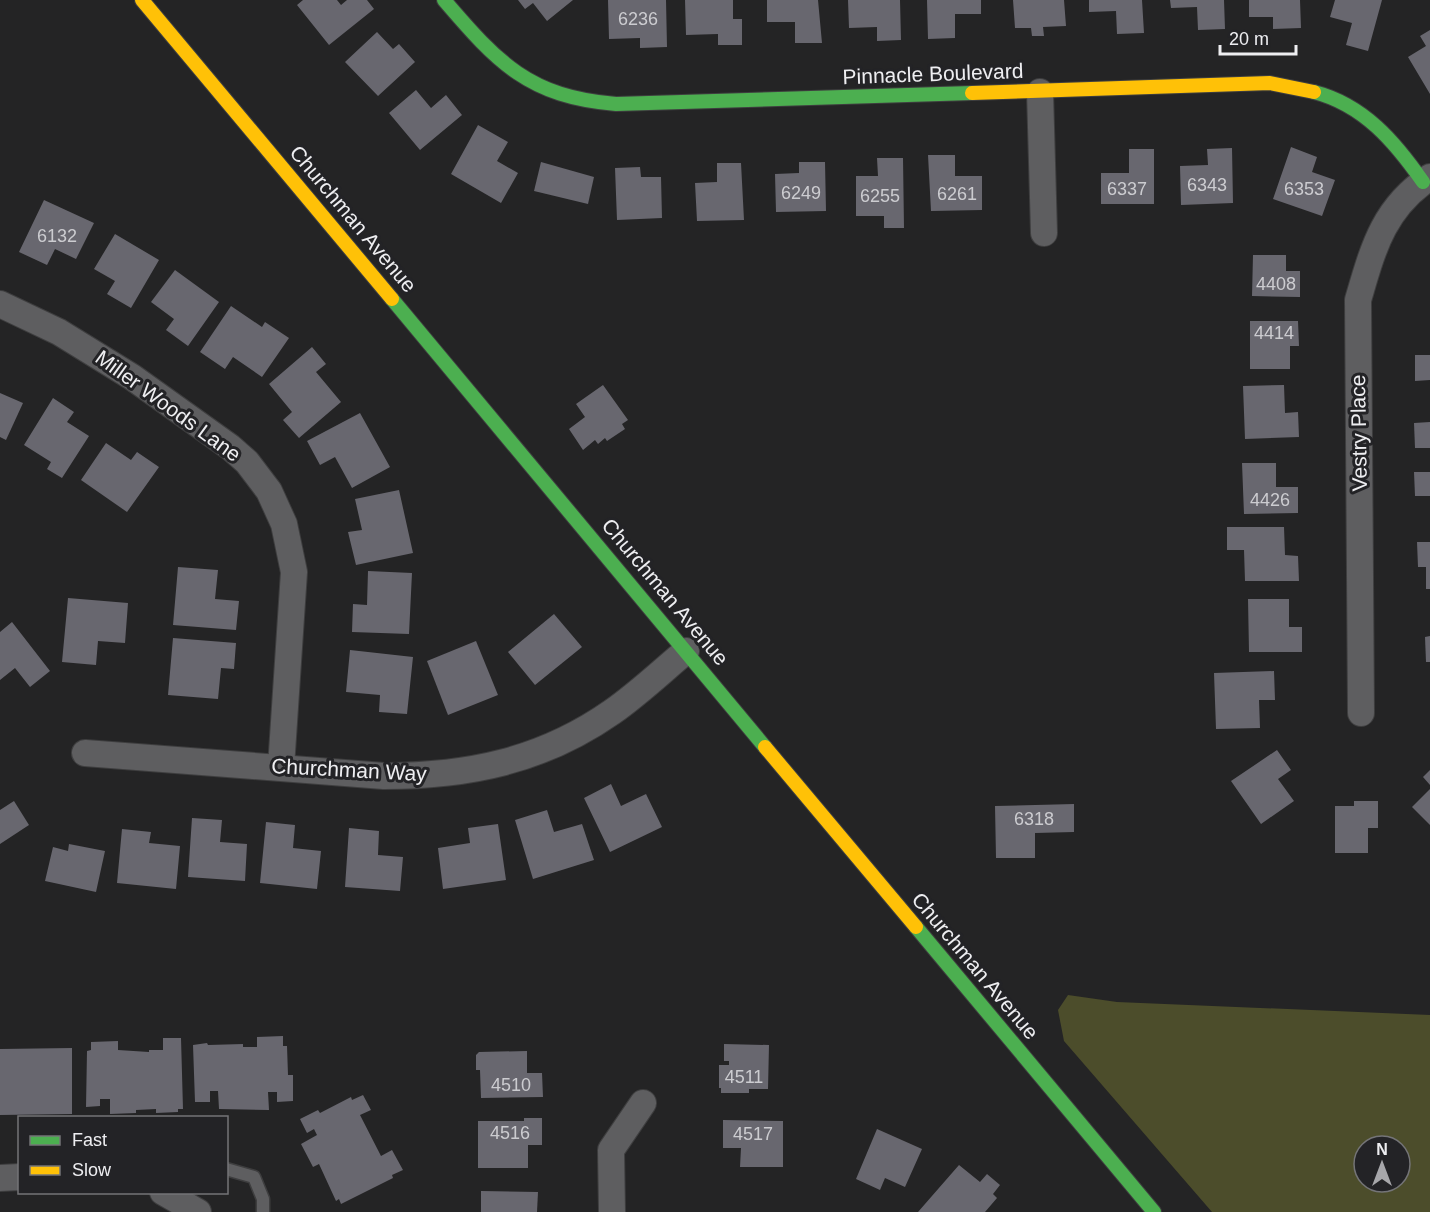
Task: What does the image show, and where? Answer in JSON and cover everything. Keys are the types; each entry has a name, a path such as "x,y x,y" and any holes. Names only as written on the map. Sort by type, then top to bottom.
{"street":[{"name":"Churchman Avenue","path":"142,0 1154,1212"},
{"name":"Pinnacle Boulevard","path":"444,0 490,53 506,67 542,88 574,100 595,104 1040,92 1258,82 1302,87 1333,97 1361,112 1389,135 1426,180"},
{"path":"1040,92 1044,233"},
{"name":"Vestry Place","path":"1361,713 1358,300 1377,237 1397,206 1426,180"},
{"name":"Miller Woods Lane","path":"0,304 59,332 132,377 230,447 247,462 269,491 286,530 294,572 281,767"},
{"name":"Churchman Way","path":"85,753 384,776 433,776 504,763 550,747 593,724 620,706 686,651"},
{"path":"612,1212 611,1150 643,1103"},
{"path":"0,1178 18,1177"},
{"path":"166,1194 198,1212"}],"lane":[{"path":"228,1170 254,1177 263,1199 263,1212"}],"green space":[{"path":"1068,995 1117,1002 1430,1015 1430,1212 1212,1212 1064,1041 1058,1010"}],"building":[{"path":"303,0 337,0 341,5 347,0 367,0 374,9 329,45 297,5"},
{"path":"518,0 573,0 547,21 533,3 525,9"},
{"path":"608,0 666,0 667,47 640,48 640,38 609,39"},
{"path":"685,0 733,0 733,19 742,19 742,45 718,45 718,34 686,35"},
{"path":"767,0 818,0 822,43 795,43 795,22 767,22"},
{"path":"848,0 900,0 901,40 877,41 877,27 849,28"},
{"path":"927,0 981,0 981,14 955,14 955,38 928,39"},
{"path":"1013,0 1064,0 1066,26 1043,27 1044,36 1032,36 1031,28 1015,28"},
{"path":"1089,0 1142,0 1144,33 1117,34 1116,11 1089,12"},
{"path":"1170,0 1224,0 1225,29 1198,30 1197,7 1171,8"},
{"path":"1249,0 1300,0 1301,28 1273,29 1273,17 1249,17"},
{"path":"1335,0 1382,0 1368,51 1346,45 1352,23 1330,17"},
{"path":"1430,30 1430,94 1408,57 1426,46 1420,36"},
{"path":"377,32 393,49 399,44 415,62 378,96 345,62"},
{"path":"416,90 431,108 446,95 462,115 420,150 389,113"},
{"path":"478,125 508,142 497,161 518,173 501,203 451,174"},
{"path":"1291,147 1317,157 1312,172 1335,180 1322,216 1273,199"},
{"path":"1232,148 1233,203 1181,205 1180,166 1208,165 1207,149"},
{"path":"1129,149 1154,149 1154,204 1101,204 1101,173 1129,173"},
{"path":"928,155 955,155 955,176 982,176 982,210 931,211"},
{"path":"877,158 903,158 904,228 884,228 884,216 856,216 856,176 878,176"},
{"path":"541,162 594,177 588,204 534,191"},
{"path":"799,162 825,162 826,211 776,212 775,174 799,173"},
{"path":"717,163 741,163 744,220 697,221 695,183 717,182"},
{"path":"640,167 641,177 661,177 662,218 617,220 615,168"},
{"path":"44,200 94,223 76,259 55,249 47,265 19,252"},
{"path":"115,234 159,260 131,308 107,294 115,281 94,269"},
{"path":"1253,255 1286,255 1286,271 1300,271 1300,297 1252,296"},
{"path":"175,270 219,302 188,346 166,330 174,319 151,302"},
{"path":"231,306 262,327 265,322 289,338 262,377 233,357 225,369 200,352"},
{"path":"1250,321 1298,321 1299,346 1290,346 1290,369 1250,369"},
{"path":"312,347 326,364 316,372 341,402 299,438 283,420 292,412 269,384"},
{"path":"1415,355 1430,355 1430,380 1415,381"},
{"path":"603,385 628,420 622,424 625,429 607,441 605,438 598,444 595,440 583,450 569,429 585,417 576,404"},
{"path":"1284,385 1285,413 1298,412 1299,437 1245,439 1243,386"},
{"path":"0,393 23,403 6,440 0,437"},
{"path":"53,398 74,412 67,422 89,436 62,478 47,469 51,462 24,445"},
{"path":"360,413 390,467 352,488 335,457 320,465 307,441"},
{"path":"1430,422 1430,448 1415,448 1414,423"},
{"path":"106,443 131,460 137,452 159,467 127,512 81,480"},
{"path":"1242,463 1276,463 1276,487 1298,487 1298,513 1244,514"},
{"path":"1414,472 1430,472 1430,496 1415,496"},
{"path":"399,490 413,553 356,565 348,532 362,530 355,499"},
{"path":"1227,527 1284,527 1285,555 1298,556 1299,581 1245,581 1244,550 1227,550"},
{"path":"1417,542 1430,542 1430,589 1426,589 1426,567 1418,567"},
{"path":"178,567 218,570 215,599 239,601 236,630 173,625"},
{"path":"368,571 412,573 409,634 352,632 353,604 367,605"},
{"path":"68,598 128,603 125,643 98,641 96,665 62,662"},
{"path":"1248,599 1289,599 1289,627 1302,627 1302,652 1249,652"},
{"path":"554,614 582,647 535,685 508,652"},
{"path":"12,622 50,671 30,687 15,668 0,680 0,632"},
{"path":"1430,636 1430,662 1426,662 1425,637"},
{"path":"173,638 236,643 234,669 221,668 218,699 168,695"},
{"path":"476,641 498,695 448,715 427,661"},
{"path":"350,650 413,657 407,714 379,712 380,695 346,692"},
{"path":"1274,671 1275,700 1259,700 1260,728 1216,729 1214,673"},
{"path":"1277,750 1291,770 1278,779 1294,801 1261,824 1231,781"},
{"path":"1430,770 1430,785 1423,777"},
{"path":"611,784 621,806 646,794 662,827 610,852 584,798"},
{"path":"1430,789 1430,825 1412,807"},
{"path":"14,801 29,825 0,844 0,810"},
{"path":"1354,801 1378,801 1378,828 1368,828 1368,853 1335,853 1335,806 1354,806"},
{"path":"1074,804 1074,832 1035,833 1035,858 996,858 995,806"},
{"path":"547,810 554,832 582,824 594,860 533,879 515,820"},
{"path":"192,818 222,820 220,842 247,844 245,881 188,877"},
{"path":"266,822 295,825 293,848 321,851 317,889 260,883"},
{"path":"498,824 506,880 443,889 438,848 470,843 468,828"},
{"path":"349,828 379,831 378,855 403,857 400,891 345,887"},
{"path":"122,829 151,832 149,843 180,846 176,889 117,883"},
{"path":"69,844 105,851 96,892 45,881 53,847 68,851"},
{"path":"283,1036 283,1046 287,1046 288,1075 293,1075 293,1101 277,1102 277,1092 268,1092 269,1110 219,1109 218,1091 210,1091 210,1102 195,1102 193,1045 243,1044 243,1047 257,1047 257,1037"},
{"path":"163,1038 181,1038 183,1109 178,1109 178,1112 156,1113 156,1109 136,1110 136,1113 110,1114 110,1099 100,1099 100,1106 86,1107 87,1051 91,1050 91,1042 118,1041 118,1050 149,1052 149,1050 163,1050"},
{"path":"724,1044 769,1045 768,1089 749,1089 749,1093 721,1093 719,1065 729,1065 729,1061 724,1061"},
{"path":"72,1048 72,1114 0,1115 0,1049"},
{"path":"527,1051 527,1073 542,1073 543,1097 481,1098 480,1070 476,1070 476,1055 479,1052"},
{"path":"363,1095 371,1110 360,1115 381,1156 392,1150 403,1170 392,1175 393,1178 341,1204 339,1199 336,1201 319,1164 313,1167 301,1144 317,1135 314,1129 307,1133 300,1119 318,1110 320,1113 351,1097 352,1100"},
{"path":"524,1118 542,1118 542,1145 528,1145 528,1168 478,1168 478,1121 524,1121"},
{"path":"723,1120 783,1121 783,1167 740,1167 741,1148 723,1148"},
{"path":"877,1129 922,1149 905,1187 885,1178 880,1190 856,1179"},
{"path":"959,1165 980,1182 987,1174 1000,1185 993,1194 997,1198 985,1212 918,1212"},
{"path":"481,1191 538,1192 537,1212 481,1212"}],"traffic: fast":[{"path":"444,0 481,42 518,73 560,94 586,100 616,104 972,93"},
{"path":"1314,92 1348,106 1377,127 1423,182"},
{"path":"392,299 765,747"},
{"path":"916,927 1154,1212"}],"traffic: slow":[{"path":"142,0 392,299"},
{"path":"972,93 1270,83 1314,92"},
{"path":"765,747 916,927"}]}
